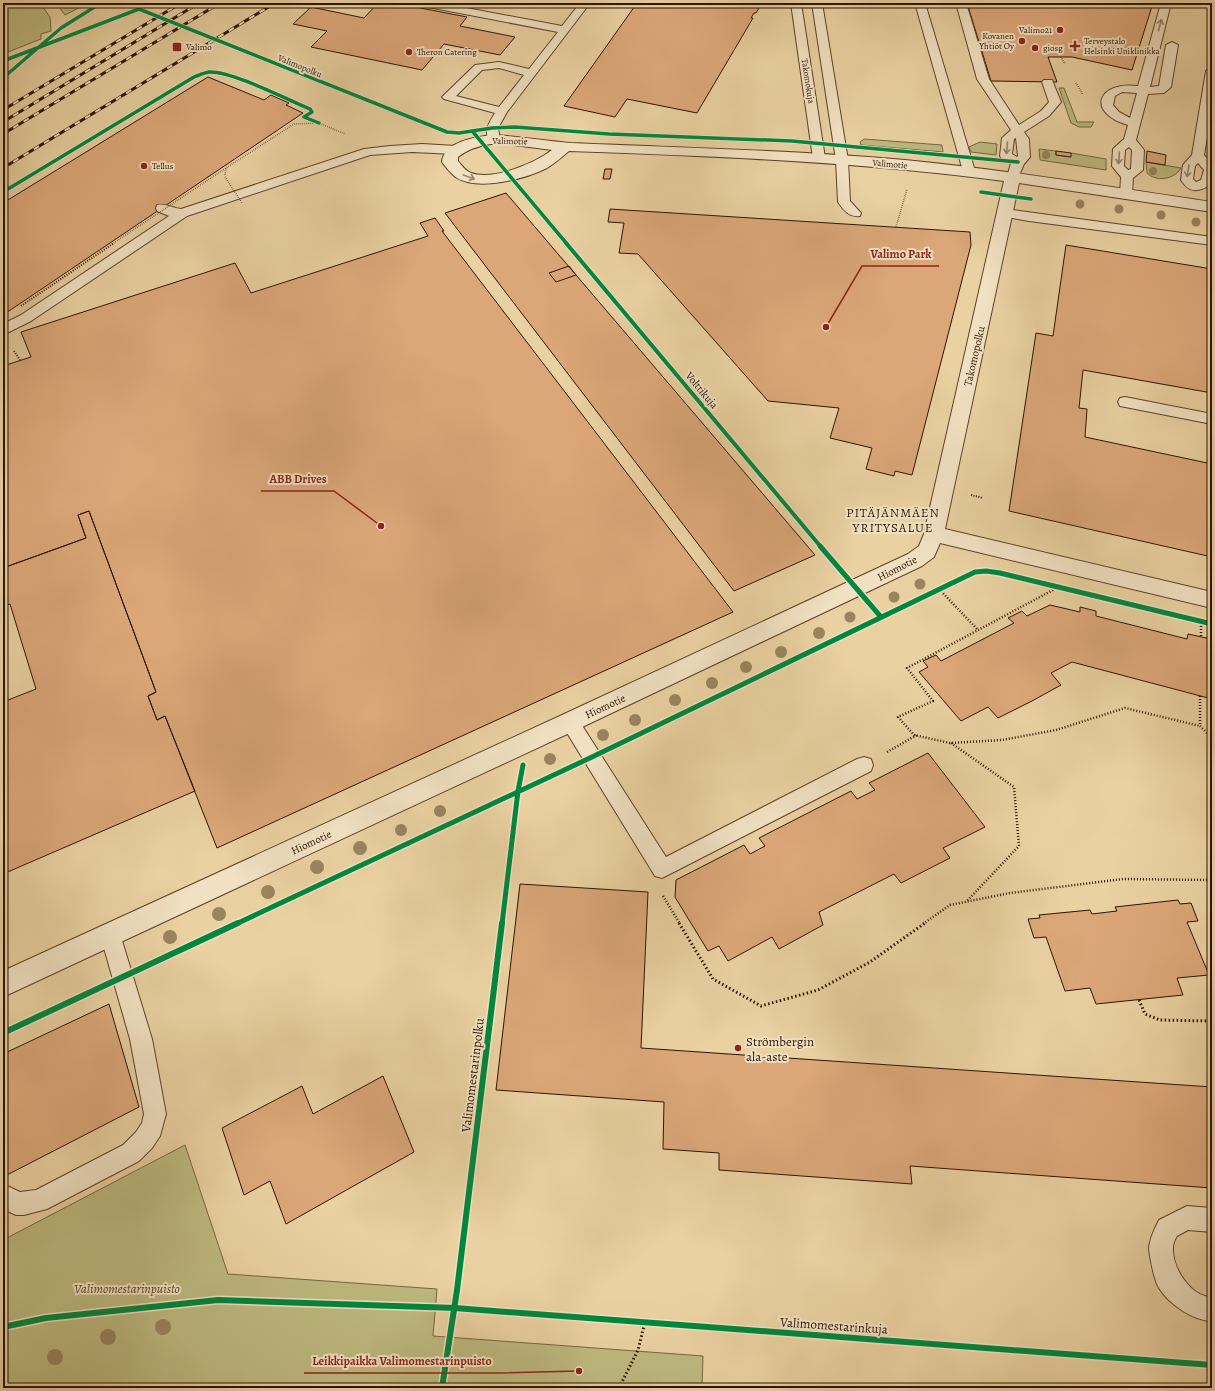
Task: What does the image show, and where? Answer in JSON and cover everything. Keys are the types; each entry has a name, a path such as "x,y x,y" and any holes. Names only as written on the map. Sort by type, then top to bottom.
{"street":[{"name":"Valimotie","path":"456,150 467,144 494,140 517,140 566,147 819,158 968,171 1016,170 1126,194 1212,207"},
{"path":"456,150 450,156 450,162 463,175 473,179 510,175 539,166 566,147"},
{"name":"Takomopolku","path":"934,534 1005,213 1016,170"},
{"path":"934,534 1212,600"},
{"name":"Hiomotie","path":"3,984 570,722 915,560 927,551 934,534"}],"lane":[{"path":"423,3 449,5 565,30"},
{"path":"494,140 492,128 502,111 585,3"},
{"name":"Takomokuja","path":"796,3 819,158"},
{"path":"817,3 842,160 844,202 855,213"},
{"path":"920,3 968,171"},
{"path":"960,3 983,79 1016,130"},
{"path":"1126,194 1127,177 1118,166 1119,149 1130,140 1166,3"},
{"path":"1134,123 1114,114 1108,109 1106,102 1108,97 1113,92 1121,89 1163,90 1165,87 1172,45"},
{"path":"502,111 448,98 479,67 500,65 532,73"},
{"path":"1194,187 1187,180 1187,175 1189,165 1198,156 1212,71"},
{"path":"1016,170 1006,156 1008,138 1016,130 1038,120 1052,107 1055,102 1048,82"},
{"path":"1127,177 1137,170 1138,150 1130,140"},
{"path":"3,330 26,318 182,213 368,152 398,148 431,147 456,150"},
{"path":"1194,187 1207,182 1210,168 1198,156"},
{"path":"1190,204 1194,187"},
{"path":"162,208 170,212 182,213"},
{"path":"1005,213 1029,218 1212,241"},
{"path":"1125,402 1212,419"},
{"path":"570,722 662,869 864,765"},
{"path":"3,1196 12,1202 24,1204 38,1201 131,1153 144,1140 152,1128 155,1114 141,1039 110,934"},
{"path":"1212,1220 1187,1218 1167,1228 1161,1248 1168,1280 1187,1300 1204,1309 1212,1310"}],"path":[{"path":"304,117 318,123"},
{"path":"21,306 294,124"},
{"path":"226,168 225,177 242,203"},
{"path":"896,227 908,186"},
{"path":"18,349 20,360"},
{"path":"1051,585 1058,587"},
{"path":"933,592 946,586"},
{"path":"1058,587 907,668 933,701 898,717 914,735 950,743 1002,740 1056,730 1125,708 1200,726 1212,738"},
{"path":"939,589 978,630"},
{"path":"1201,637 1204,622"},
{"path":"1200,696 1200,726"},
{"path":"950,743 1014,787 1019,846 966,902"},
{"path":"661,892 713,979 761,1006 818,990 870,962 950,905 1010,893 1123,879 1212,880"},
{"path":"1139,1000 1145,1014 1160,1020 1212,1021"},
{"path":"637,1322 653,1323"},
{"path":"619,1388 638,1350 645,1322"}],"green space":[{"path":"3,3 40,3 50,17 51,31 41,34 41,39 3,54"},
{"path":"56,3 88,3 65,15"},
{"path":"1059,88 1064,88 1077,122 1094,122 1091,127 1079,127 1071,123"},
{"path":"864,139 942,145 943,152 861,145 860,142"},
{"path":"980,142 997,144 996,155 971,152 969,147"},
{"path":"1039,149 1056,151 1056,155 1070,157 1071,153 1106,159 1106,170 1040,160"},
{"path":"1146,162 1181,168 1174,175 1160,179 1147,173"},
{"name":"Valimomestarinpuisto","path":"185,1145 228,1274 437,1289 433,1336 703,1356 702,1388 3,1388 3,1240"}],"building":[{"path":"378,3 395,3 467,17 460,26 515,37 500,55 444,44 422,70 311,47 327,31 293,24 311,7 364,18"},
{"path":"637,3 762,3 751,18 753,18 697,113 627,99 615,117 564,106"},
{"name":"Valimo21","path":"967,3 1153,3 1132,70 1072,57 1048,57 1057,82 991,81"},
{"name":"Tellus","path":"208,77 264,100 271,95 289,103 286,105 303,113 3,315 3,203"},
{"path":"1056,151 1071,153 1071,157 1056,155"},
{"path":"1147,151 1166,155 1165,165 1146,162"},
{"path":"605,169 612,169 610,179 603,179"},
{"path":"506,193 815,555 734,591 445,213"},
{"path":"610,209 970,232 971,245 912,475 895,471 894,476 866,469 872,448 830,438 839,408 768,401 638,254 619,253 624,223 608,222"},
{"path":"435,218 444,231 442,231 733,612 217,848 165,716 157,720 148,696 156,692 89,511 78,515 86,538 3,568 3,366 31,357 21,332 235,263 251,293 428,236 420,223"},
{"path":"1066,245 1212,269 1212,393 1083,370 1079,408 1087,409 1085,437 1212,464 1212,557 1009,511 1036,333 1053,336"},
{"path":"569,266 576,275 556,282 549,273"},
{"path":"89,511 156,692 148,696 157,720 165,716 195,791 3,874 3,702 36,689 10,604 3,607 3,568 86,538 78,515"},
{"path":"1050,605 1080,612 1080,607 1096,611 1096,616 1187,639 1188,634 1211,639 1212,699 1072,662 1051,673 1061,685 1032,701 998,718 988,707 961,721 919,672 928,667 923,661 936,655 941,661 1014,623 1008,618 1022,611 1027,616"},
{"path":"928,753 985,827 943,848 950,858 901,883 894,874 819,912 823,925 779,949 772,937 728,961 719,946 708,951 675,897 676,880 744,845 750,854 765,846 759,838 851,791 857,799 875,790 869,783"},
{"path":"520,884 648,892 641,1048 1212,1087 1212,1188 910,1166 912,1184 719,1170 719,1153 663,1149 664,1102 496,1090"},
{"path":"1178,900 1180,904 1191,903 1198,921 1187,922 1209,975 1177,978 1183,995 1096,1004 1090,988 1065,991 1046,937 1034,938 1028,919 1040,918 1039,915 1090,910 1092,914 1117,911 1115,907"},
{"path":"109,1004 139,1107 3,1177 3,1054"},
{"path":"383,1076 414,1152 286,1224 270,1181 244,1195 222,1128 302,1086 313,1114"}],"railway":[{"path":"3,110 181,3"},
{"path":"3,122 199,3"},
{"path":"3,134 220,3"},
{"path":"3,168 275,3"}],"cycle path":[{"path":"3,78 61,28 101,3"},
{"name":"Valimopolku","path":"3,61 139,9 447,132 459,133 492,128 515,127 609,134 792,141 1018,162"},
{"path":"3,192 194,77 204,73 212,72 226,75 250,83 310,109 312,112 304,117 319,123"},
{"name":"Volttikuja","path":"473,132 839,569 881,617"},
{"path":"981,192 1031,199"},
{"path":"3,1033 592,757 975,572 986,571 1000,573 1212,624"},
{"name":"Valimomestarinpolku","path":"442,1388 457,1290 518,791 523,765"},
{"name":"Valimomestarinkuja","path":"3,1327 46,1318 218,1300 455,1308 1212,1365"}],"place":[{"name":"Valimo21","path":"1060,30"},
{"name":"Kovanen Yhtiöt Oy","path":"1022,41"},
{"name":"Terveystalo Helsinki Uniklinikka","path":"1075,46"},
{"name":"Valimo","path":"177,47"},
{"name":"giosg","path":"1035,48"},
{"name":"Theron Catering","path":"409,52"},
{"name":"Tellus","path":"144,166"},
{"name":"Valimo Park","path":"826,327"},
{"name":"ABB Drives","path":"381,526"},
{"name":"Strömbergin ala-aste","path":"738,1048"},
{"name":"Leikkipaikka Valimomestarinpuisto","path":"579,1371"}],"district":[{"name":"PITÄJÄNMÄEN YRITYSALUE","path":"893,520"}]}
